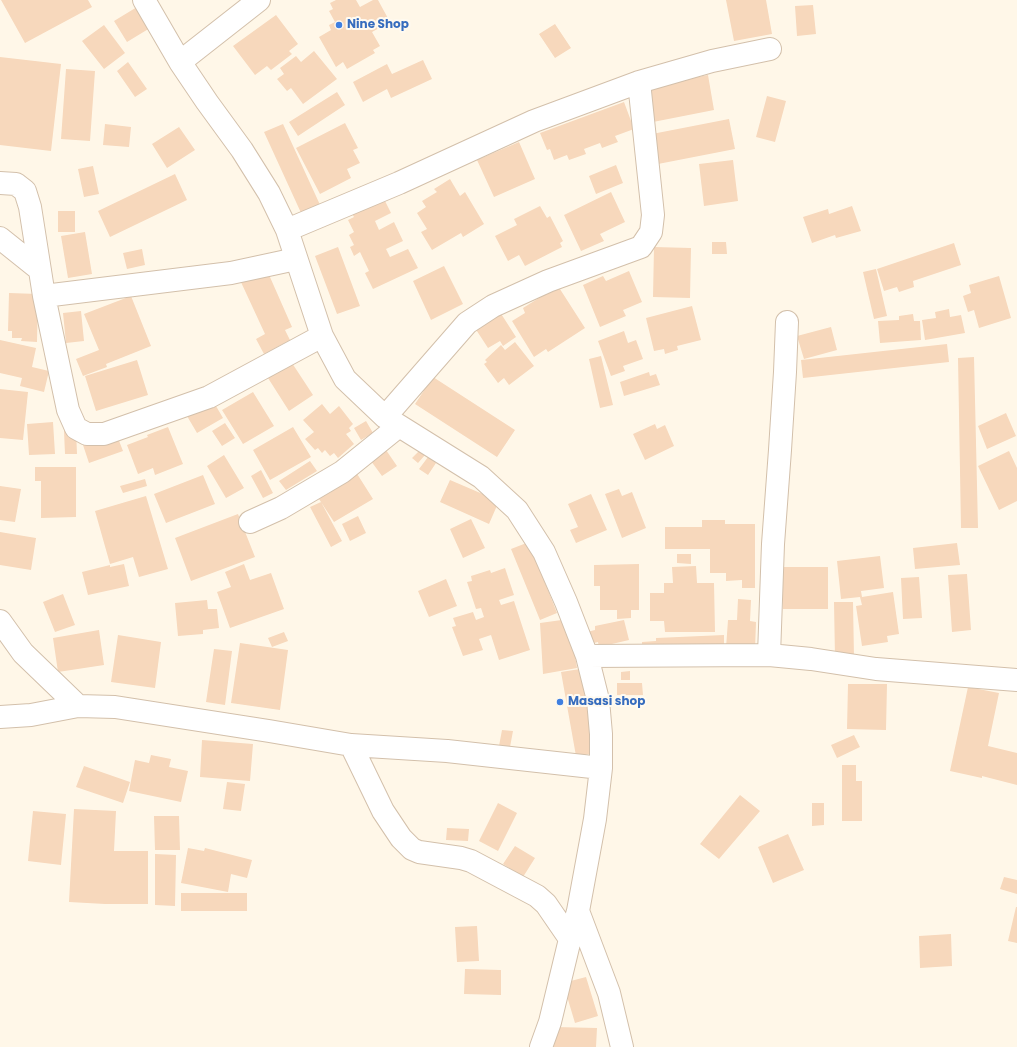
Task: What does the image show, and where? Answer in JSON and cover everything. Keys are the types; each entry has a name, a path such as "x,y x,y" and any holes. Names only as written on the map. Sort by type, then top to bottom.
{"street":[{"path":"144,0 180,62 242,150 270,193 287,230 322,336 345,379 392,421 481,477 517,510 544,552 566,602 587,656 598,700 601,734 601,768 595,820 578,912 550,1022 541,1047"},
{"path":"180,62 259,0"},
{"path":"287,230 399,182 534,121 639,82 712,60 770,49"},
{"path":"250,522 281,508 342,472 392,421 467,323 493,306 548,281 641,247 651,232 653,215 639,82"},
{"path":"0,183 16,184 25,191 30,207 44,296 68,410 76,428 87,434 104,434 208,397 322,336"},
{"path":"0,238 40,270"},
{"path":"44,296 231,273 296,259"},
{"path":"769,655 772,544 780,450 787,322"},
{"path":"0,621 23,653 78,706"},
{"path":"587,656 769,655 811,659 876,669 1017,680"},
{"path":"0,717 31,715 78,706 116,707 351,745 447,751 601,768"},
{"path":"351,745 383,811 401,838 412,849 418,852 461,858 471,861 537,896 546,904 570,939"},
{"path":"578,912 609,993 622,1047"}],"building":[{"path":"1,0 88,0 92,7 25,43"},
{"path":"336,0 356,0 360,7 373,0 378,0 390,22 372,32 380,46 373,50 375,53 347,69 343,62 336,67 319,37 331,30 329,25 335,22 329,11 333,9 330,3"},
{"path":"726,0 766,0 772,34 734,41"},
{"path":"813,5 816,34 797,36 795,6"},
{"path":"137,7 150,28 127,42 114,21"},
{"path":"276,15 298,44 289,51 292,54 271,70 267,66 255,75 233,46"},
{"path":"555,24 571,48 555,58 539,34"},
{"path":"104,25 125,53 104,69 82,41"},
{"path":"314,51 337,79 303,104 291,88 287,91 277,79 284,74 280,68 296,56 301,62"},
{"path":"0,57 61,64 51,151 0,145"},
{"path":"423,60 432,79 391,98 387,89 363,102 353,82 387,64 392,74"},
{"path":"128,62 147,89 135,97 117,71"},
{"path":"66,69 95,71 90,141 61,139"},
{"path":"708,75 714,110 653,122 647,87"},
{"path":"337,92 345,105 298,136 289,122"},
{"path":"767,96 786,101 775,142 756,137"},
{"path":"624,102 634,129 615,136 618,142 602,148 600,143 584,149 586,154 569,160 567,155 554,160 550,149 547,150 540,133"},
{"path":"729,119 735,149 658,164 652,134"},
{"path":"345,123 358,148 353,150 360,163 347,169 351,178 320,194 296,148"},
{"path":"105,124 131,127 129,147 103,145"},
{"path":"283,124 321,207 302,215 264,132"},
{"path":"179,127 195,150 167,168 152,144"},
{"path":"519,142 535,179 494,197 477,160"},
{"path":"733,160 738,201 704,206 699,164"},
{"path":"616,165 623,183 596,194 589,176"},
{"path":"93,166 99,194 84,197 78,169"},
{"path":"175,174 187,200 110,237 98,211"},
{"path":"450,179 460,196 465,192 484,224 463,237 461,233 432,250 421,232 427,229 417,213 426,207 422,201 437,192 434,189"},
{"path":"611,192 625,222 600,234 604,241 581,251 564,215"},
{"path":"383,197 391,213 375,221 379,230 394,222 403,241 386,249 390,257 408,249 418,268 373,289 365,273 369,271 360,252 354,256 350,247 354,245 349,235 354,232 348,220 354,217 351,212"},
{"path":"540,206 547,218 550,216 563,241 560,243 562,247 525,266 519,255 508,261 495,236 517,225 514,219"},
{"path":"852,206 861,231 836,238 835,235 812,243 803,217 828,209 829,214"},
{"path":"58,211 75,211 75,232 58,232"},
{"path":"85,232 92,274 68,278 61,236"},
{"path":"712,242 726,242 727,254 712,254"},
{"path":"954,243 961,265 913,281 914,287 899,292 897,287 884,291 877,269"},
{"path":"338,247 360,306 337,314 315,256"},
{"path":"654,247 691,248 690,298 653,297"},
{"path":"142,249 145,265 127,269 123,253"},
{"path":"444,266 463,304 431,320 413,281"},
{"path":"266,268 292,327 285,330 290,340 264,354 256,339 265,334 240,280"},
{"path":"876,269 887,316 874,319 863,272"},
{"path":"629,271 642,302 623,310 626,316 600,327 583,285 603,276 606,281"},
{"path":"999,276 1011,318 979,328 974,310 968,312 963,296 971,293 969,285"},
{"path":"558,286 585,328 548,352 546,349 534,357 512,321 525,313 523,308"},
{"path":"9,293 38,294 37,342 21,341 22,338 12,338 12,331 8,331"},
{"path":"131,296 151,346 106,364 107,367 83,376 76,359 99,350 84,314"},
{"path":"692,306 701,340 677,346 678,350 665,354 664,349 654,351 646,318"},
{"path":"498,309 516,337 503,346 500,341 488,348 473,325"},
{"path":"949,309 950,317 961,315 965,333 925,340 922,320 936,318 935,312"},
{"path":"81,311 84,341 66,343 63,313"},
{"path":"913,314 914,321 920,321 921,340 880,343 878,321 899,320 899,316"},
{"path":"831,327 837,350 804,359 797,336"},
{"path":"624,331 628,343 636,340 643,359 623,366 625,371 611,376 598,341"},
{"path":"0,340 36,348 32,367 49,371 44,392 20,386 22,378 0,373"},
{"path":"515,342 534,366 509,385 504,378 498,383 484,364 487,362 485,360 501,345 505,350"},
{"path":"947,344 949,362 803,378 801,360"},
{"path":"601,356 613,405 600,408 589,359"},
{"path":"974,357 978,528 961,528 958,358"},
{"path":"137,360 148,395 96,411 85,376"},
{"path":"292,363 313,395 289,411 268,378"},
{"path":"649,372 650,376 656,374 660,385 624,396 620,382"},
{"path":"433,377 515,430 497,457 415,404"},
{"path":"0,389 28,392 23,440 0,438"},
{"path":"253,392 274,426 243,444 222,410"},
{"path":"213,401 223,418 197,433 187,416"},
{"path":"322,404 330,414 339,406 353,424 349,428 351,431 346,434 354,444 338,458 334,453 330,456 325,450 322,453 318,448 315,450 305,439 314,432 303,420"},
{"path":"1006,413 1016,436 987,449 978,426"},
{"path":"366,421 373,433 361,440 354,428"},
{"path":"53,422 55,454 29,455 27,424"},
{"path":"225,423 235,438 222,446 212,431"},
{"path":"655,424 657,429 665,425 674,446 645,460 633,434"},
{"path":"168,427 183,464 155,475 153,468 138,474 127,445"},
{"path":"293,427 311,457 270,480 253,450"},
{"path":"76,430 77,454 65,454 64,431"},
{"path":"116,433 123,451 89,463 83,445"},
{"path":"386,450 397,466 382,476 371,461"},
{"path":"419,451 425,455 418,463 412,458"},
{"path":"1009,451 1017,468 1017,501 999,510 978,466"},
{"path":"224,455 244,488 226,498 207,466"},
{"path":"428,457 436,463 428,475 419,469"},
{"path":"310,461 317,471 286,490 279,481"},
{"path":"35,467 76,467 76,517 41,518 41,481 35,481"},
{"path":"354,469 373,499 334,522 319,499 344,484 340,477"},
{"path":"261,470 273,493 263,498 251,476"},
{"path":"203,475 215,504 166,523 154,494"},
{"path":"145,479 147,486 123,493 120,486"},
{"path":"450,480 499,501 489,524 440,502"},
{"path":"0,486 21,489 15,522 0,520"},
{"path":"619,489 622,496 632,492 646,528 622,538 605,494"},
{"path":"591,494 607,530 576,543 570,530 578,527 568,504"},
{"path":"146,496 168,569 139,577 133,557 110,564 95,511"},
{"path":"321,502 342,541 331,547 310,507"},
{"path":"238,514 255,557 191,581 175,538"},
{"path":"358,516 366,533 350,541 342,524"},
{"path":"471,519 485,548 463,558 450,529"},
{"path":"702,520 725,520 725,524 755,524 755,588 742,588 742,580 726,581 726,573 710,573 710,549 665,549 665,527 702,527"},
{"path":"0,532 36,538 31,570 0,565"},
{"path":"529,542 557,613 540,620 511,549"},
{"path":"957,543 960,565 915,569 913,548"},
{"path":"677,554 691,554 691,564 677,563"},
{"path":"880,556 884,588 861,591 862,597 893,592 899,634 887,636 888,642 862,646 856,606 862,605 860,597 841,599 837,561"},
{"path":"124,564 129,586 88,595 82,572 110,565 110,567"},
{"path":"244,564 250,580 271,573 284,609 230,628 217,592 231,587 225,572"},
{"path":"639,564 639,610 631,610 631,618 617,619 617,610 600,610 600,586 594,586 594,565"},
{"path":"696,566 697,583 714,583 715,632 665,632 664,621 650,621 650,593 664,593 664,583 673,583 672,567"},
{"path":"783,567 828,567 828,609 783,609"},
{"path":"505,568 514,595 499,600 501,605 514,601 530,650 499,660 491,635 479,639 483,650 463,656 452,627 456,626 453,618 473,612 476,620 484,617 481,608 476,609 467,582 472,581 471,576 490,570 491,573"},
{"path":"967,574 971,630 952,632 948,575"},
{"path":"919,577 922,618 903,619 901,578"},
{"path":"446,579 457,606 429,617 418,591"},
{"path":"63,594 75,625 55,632 43,602"},
{"path":"738,599 751,600 750,621 756,622 755,650 726,648 728,620 737,620"},
{"path":"207,600 208,609 217,609 219,628 203,630 203,634 178,636 175,603"},
{"path":"834,602 853,602 854,658 835,658"},
{"path":"569,619 577,668 543,674 540,623"},
{"path":"624,620 629,640 599,647 598,642 590,644 587,632 595,630 595,626"},
{"path":"99,630 104,665 58,672 53,638"},
{"path":"284,632 288,641 272,647 268,638"},
{"path":"118,635 161,642 155,688 111,682"},
{"path":"724,635 724,650 642,654 642,642 656,641 656,638"},
{"path":"240,643 288,650 280,710 231,703"},
{"path":"214,649 232,651 225,705 206,702"},
{"path":"580,669 595,753 576,756 561,672"},
{"path":"630,671 630,680 621,680 621,672"},
{"path":"617,683 642,683 643,695 617,695"},
{"path":"848,684 887,684 886,730 847,729"},
{"path":"968,687 999,693 988,746 1017,753 1017,785 982,776 982,778 950,771"},
{"path":"502,730 513,731 510,747 499,746"},
{"path":"854,735 860,747 837,758 831,745"},
{"path":"202,740 253,744 250,781 200,777"},
{"path":"151,755 171,759 169,767 188,771 181,802 129,791 135,760 149,763"},
{"path":"842,765 856,765 856,781 862,781 862,821 842,821"},
{"path":"84,766 130,782 123,803 76,787"},
{"path":"227,782 245,784 241,811 223,809"},
{"path":"740,795 760,811 719,859 700,844"},
{"path":"498,803 517,813 498,851 479,841"},
{"path":"812,803 824,803 824,825 812,826"},
{"path":"74,809 116,811 114,851 148,851 148,904 69,902"},
{"path":"33,811 66,814 61,865 28,861"},
{"path":"154,816 179,816 180,850 155,850"},
{"path":"447,828 469,829 468,841 446,840"},
{"path":"788,834 804,870 773,883 758,847"},
{"path":"515,846 535,858 523,877 503,864"},
{"path":"188,848 204,851 205,848 252,860 247,878 231,874 228,892 181,883"},
{"path":"155,854 176,855 175,906 155,905"},
{"path":"1004,877 1017,880 1017,894 1000,889"},
{"path":"181,893 247,893 247,911 181,911"},
{"path":"1017,907 1017,943 1008,941"},
{"path":"477,926 479,961 457,962 455,927"},
{"path":"951,934 952,966 920,968 919,936"},
{"path":"465,969 501,970 501,995 464,994"},
{"path":"586,977 598,1016 575,1023 563,983"},
{"path":"555,1027 597,1028 596,1047 554,1047"}],"place":[{"name":"Nine Shop","path":"339,25"},
{"name":"Masasi shop","path":"560,702"}]}
